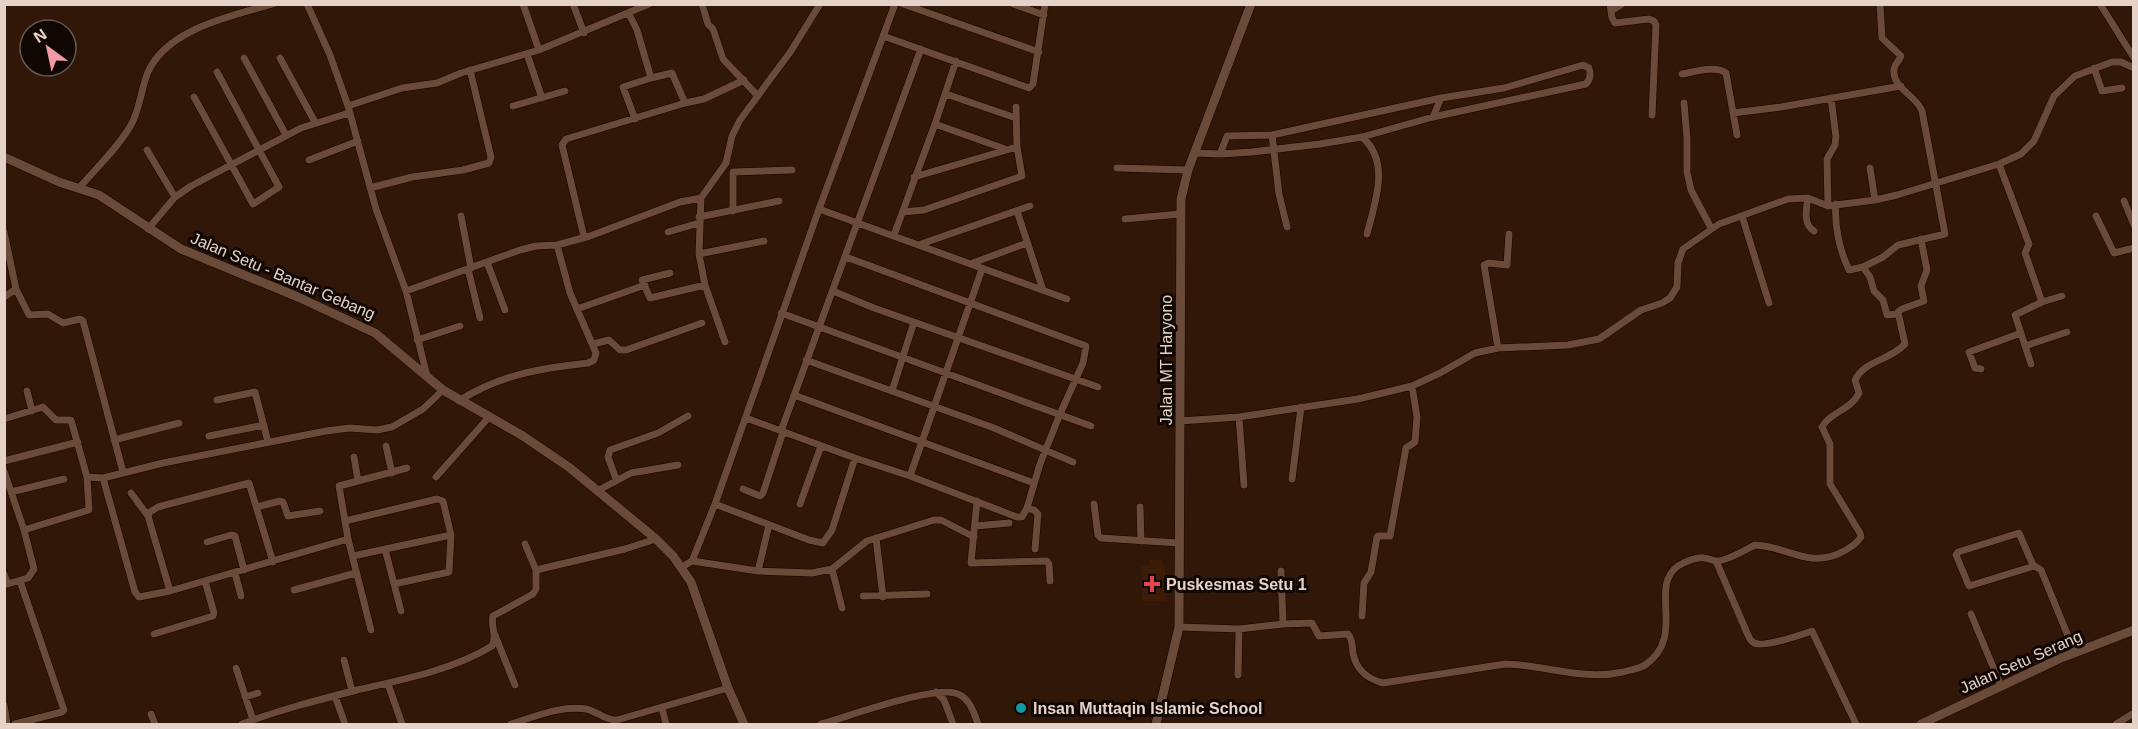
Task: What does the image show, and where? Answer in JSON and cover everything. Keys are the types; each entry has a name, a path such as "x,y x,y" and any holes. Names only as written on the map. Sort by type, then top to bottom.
{"main road":[{"name":"Jalan MT Haryono","path":"1156,724 1179,627 1180,214 1188,170 1251,4"},
{"name":"Jalan Setu - Bantar Gebang","path":"4,157 59,182 99,195 181,249 298,297 375,333 459,401 547,451 656,539 682,567 691,582 728,688 744,724"},
{"name":"Jalan Setu Serang","path":"1921,724 1936,721 2001,686 2133,630"}],"street":[{"path":"240,4 244,12"},
{"path":"79,188 123,138 131,125 137,115 148,71 167,45 189,32 273,4"},
{"path":"307,4 330,55 349,109 370,188 406,291 428,378"},
{"path":"523,4 539,50"},
{"path":"573,4 584,33"},
{"path":"148,229 181,192 286,135 402,87 437,83 470,70 539,50 649,4"},
{"path":"702,4 723,59 757,95"},
{"path":"725,342 705,285 699,254 701,198 726,163 729,144 736,127 791,51 820,4"},
{"path":"682,567 692,561 715,504 819,209 895,4"},
{"path":"903,4 1039,52"},
{"path":"1013,4 1044,15"},
{"path":"883,36 1028,88 1033,84 1045,4"},
{"path":"1622,4 1610,8 1615,23 1649,19 1656,25 1652,115"},
{"path":"1836,204 1838,235 1848,269 1863,267 1883,258 1898,245 1945,234 1919,104 1900,86 1894,69 1900,54 1882,38 1880,4"},
{"path":"2100,4 2133,58"},
{"path":"629,14 637,30 651,78"},
{"path":"743,489 760,496 763,493 806,360 921,49"},
{"path":"527,54 542,98"},
{"path":"244,58 286,135"},
{"path":"280,58 315,122"},
{"path":"894,235 956,61"},
{"path":"1180,421 1239,417 1358,399 1412,386 1440,373 1475,352 1498,348 1568,345 1599,339 1611,333 1641,310 1670,298 1677,287 1678,263 1683,249 1711,228 1788,199 1808,198 1828,206 1875,200 1999,164 2021,154 2034,141 2054,96 2074,76 2112,62 2121,62 2133,68"},
{"path":"1194,153 1220,154 1273,150 1362,137 1433,117 1586,84 1590,80 1591,73 1589,68 1583,65 1504,88 1441,98 1272,135 1227,136 1220,154"},
{"path":"2094,68 2102,91 2122,88"},
{"path":"370,188 412,177 463,170 489,163 491,158 488,142 478,110 470,70"},
{"path":"1682,74 1723,70 1726,72 1737,135"},
{"path":"194,97 254,204 279,185 217,72"},
{"path":"635,119 623,87 672,73 685,103"},
{"path":"584,237 563,142 566,139 704,99 744,80"},
{"path":"1733,113 1900,86"},
{"path":"513,106 565,91"},
{"path":"946,94 1016,118"},
{"path":"1433,117 1441,98"},
{"path":"1828,206 1827,159 1835,145 1836,136 1830,98"},
{"path":"1684,103 1687,172 1691,190 1711,228"},
{"path":"903,212 924,210 1021,177 1017,147 1016,108"},
{"path":"935,124 1005,149"},
{"path":"1272,135 1279,194 1287,227"},
{"path":"1362,137 1374,149 1379,176 1376,200 1367,234"},
{"path":"309,160 358,141"},
{"path":"915,177 1017,147"},
{"path":"147,150 175,197"},
{"path":"1999,164 2029,244 2025,253 2042,303"},
{"path":"1117,168 1188,170"},
{"path":"1870,168 1875,200"},
{"path":"733,211 733,172 792,170"},
{"path":"406,291 536,246 557,245 680,202 701,198"},
{"path":"1808,198 1807,221 1808,226 1814,231"},
{"path":"668,232 699,220 779,201"},
{"path":"2124,201 2133,225"},
{"path":"921,244 1030,206"},
{"path":"819,209 921,244 982,269 1067,299"},
{"path":"1017,211 1042,290"},
{"path":"1125,219 1180,214"},
{"path":"461,216 480,318"},
{"path":"1742,216 1769,303"},
{"path":"2096,216 2114,253 2133,248"},
{"path":"4,232 16,289 29,315 48,314 63,323 80,319 83,321 123,472"},
{"path":"1498,348 1484,265 1489,262 1507,265 1509,234"},
{"path":"1863,267 1870,277 1874,291 1882,299 1887,315 1898,314 1902,309 1924,301 1922,286 1927,270 1921,239"},
{"path":"699,254 764,241"},
{"path":"970,264 1027,243"},
{"path":"459,401 501,378 594,360 596,353 577,309 557,245"},
{"path":"746,418 910,476 1019,518 1027,508 1046,450 1083,363 1086,345 846,257"},
{"path":"487,262 505,310"},
{"path":"910,476 982,269"},
{"path":"670,273 642,280 652,298 705,285"},
{"path":"577,309 645,285"},
{"path":"4,297 16,289"},
{"path":"833,291 1098,387"},
{"path":"2031,364 2015,315 2062,296"},
{"path":"782,313 1091,426"},
{"path":"1179,627 1239,629 1312,623 1317,634 1321,636 1348,634 1351,637 1353,654 1359,669 1368,677 1390,684 1488,665 1518,664 1587,676 1614,674 1645,665 1656,654 1667,628 1664,588 1678,567 1700,558 1720,561 1755,545 1820,560 1844,552 1862,537 1830,484 1830,444 1822,427 1855,402 1859,393 1855,380 1861,371 1873,363 1887,359 1904,346 1898,314"},
{"path":"892,391 914,322"},
{"path":"593,344 609,340 620,350 626,350 702,323"},
{"path":"417,340 460,326"},
{"path":"2025,346 2067,332"},
{"path":"1981,369 1975,368 1970,352 2021,333"},
{"path":"806,360 934,406 1073,462"},
{"path":"1362,616 1364,583 1371,574 1377,537 1390,536 1406,448 1415,442 1417,417 1412,386"},
{"path":"87,477 103,478 268,442 350,428 377,430 392,427 411,417 443,390"},
{"path":"27,392 32,411"},
{"path":"217,400 254,392 268,442"},
{"path":"794,395 1034,483"},
{"path":"1292,479 1301,407"},
{"path":"4,419 43,408 56,420 72,420 87,477 88,510 24,530"},
{"path":"616,479 608,457 610,450 658,433 688,416"},
{"path":"436,477 489,417"},
{"path":"1239,417 1244,486"},
{"path":"114,440 179,423"},
{"path":"209,436 264,425"},
{"path":"4,461 78,442"},
{"path":"386,446 392,473"},
{"path":"800,504 821,446"},
{"path":"354,457 358,481"},
{"path":"715,504 823,543 832,530 855,458"},
{"path":"597,491 631,473 678,465"},
{"path":"371,630 348,540 339,486 407,468"},
{"path":"4,471 24,530 34,569 28,578 6,584 4,574"},
{"path":"103,478 136,594 141,598 348,540"},
{"path":"11,492 64,479"},
{"path":"148,516 158,507 248,483 273,562"},
{"path":"131,493 148,516 170,591"},
{"path":"345,521 439,499 444,505 452,535 449,573 394,584"},
{"path":"257,507 282,501 289,516 320,510"},
{"path":"977,501 971,563 1047,561 1050,581"},
{"path":"1094,504 1099,537 1178,543"},
{"path":"1140,507 1141,541"},
{"path":"1027,508 1038,514 1035,549"},
{"path":"692,561 758,572 800,574 832,569 859,546 876,538 941,520 974,537"},
{"path":"975,526 1009,523"},
{"path":"758,572 769,525"},
{"path":"2034,566 1969,586 1956,555 1958,552 2019,533 2034,566 2041,570 2075,653"},
{"path":"207,542 234,535 244,570"},
{"path":"353,556 452,535"},
{"path":"876,538 883,597"},
{"path":"536,570 625,549 656,539"},
{"path":"515,686 492,621 493,616 533,594 536,589 536,570 525,544"},
{"path":"384,549 401,611"},
{"path":"1716,561 1753,642 1768,643 1812,631 1856,724"},
{"path":"832,569 842,608"},
{"path":"1281,571 1283,624"},
{"path":"235,573 241,596"},
{"path":"294,590 356,573"},
{"path":"15,724 64,710 20,581"},
{"path":"154,634 213,616 205,581"},
{"path":"863,596 927,594"},
{"path":"1971,614 2001,686"},
{"path":"1238,675 1239,629"},
{"path":"243,724 352,691 388,684 464,660 492,646 495,634"},
{"path":"344,660 352,691"},
{"path":"236,668 254,720"},
{"path":"388,684 402,724"},
{"path":"511,724 577,708 590,710 612,720 635,721 662,708 728,688"},
{"path":"821,724 936,692 950,692 965,698 978,724"},
{"path":"936,692 944,700 953,724"},
{"path":"245,697 258,693"},
{"path":"335,696 345,724"},
{"path":"4,705 7,724"},
{"path":"662,708 666,724"},
{"path":"2116,724 2133,713"},
{"path":"151,714 155,724"}],"shaded area":[{"name":"Puskesmas Setu 1","path":"1162,559 1162,565 1165,565 1165,577 1162,579 1161,589 1165,590 1166,601 1142,601 1141,566 1150,565 1150,560"}],"place":[{"name":"Puskesmas Setu 1","path":"1152,584"},
{"name":"Insan Muttaqin Islamic School","path":"1021,708"}]}
